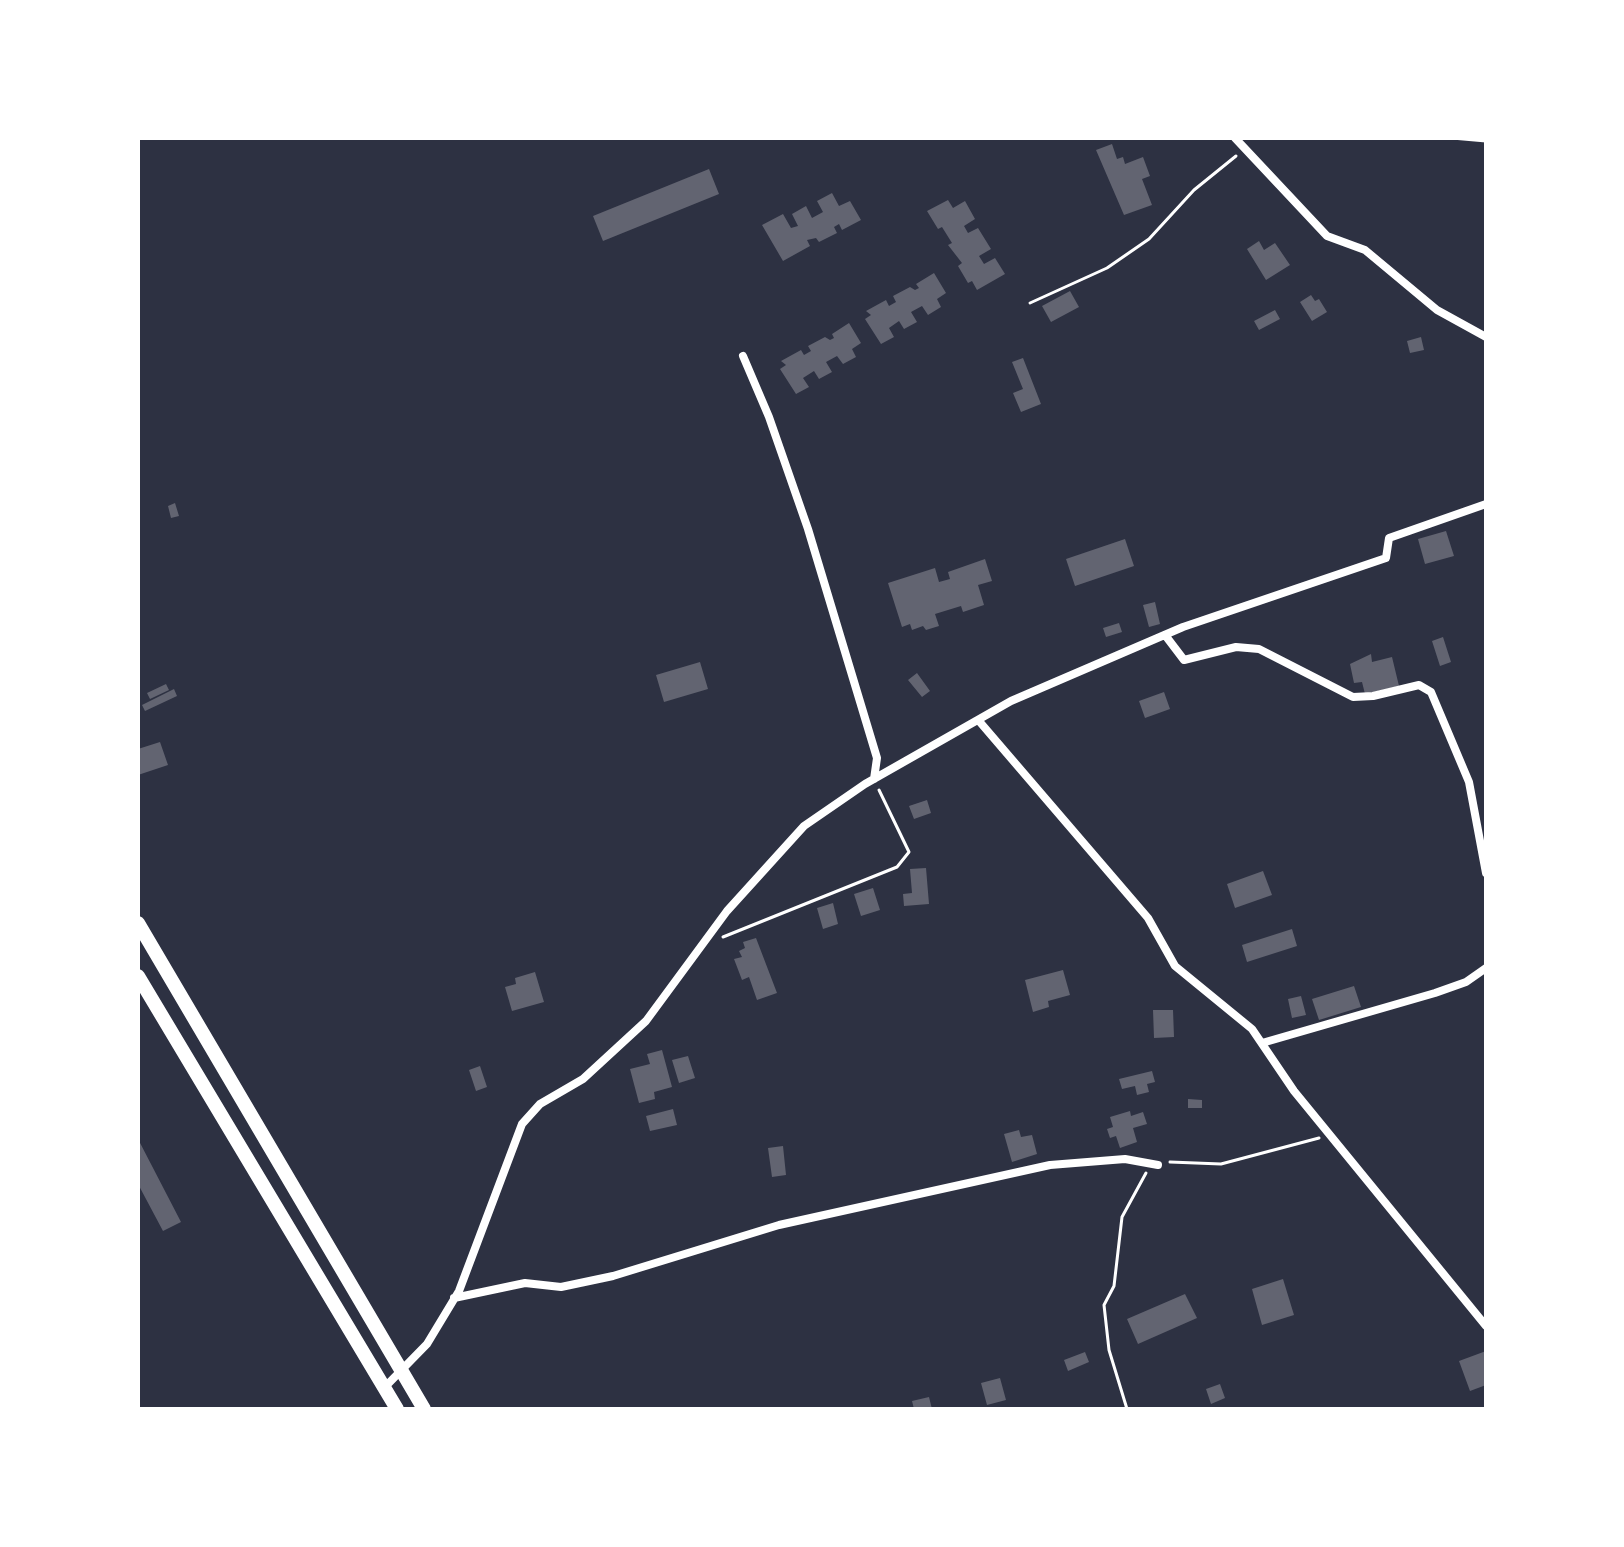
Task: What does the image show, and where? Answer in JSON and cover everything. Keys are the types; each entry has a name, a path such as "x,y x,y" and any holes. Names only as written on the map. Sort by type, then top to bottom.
{"highway":[{"path":"138,923 424,1409"},
{"path":"138,976 397,1409"}],"street":[{"path":"1235,138 1327,236 1365,250 1437,310 1486,337"},
{"path":"743,356 769,417 808,529 877,758 874,779"},
{"path":"384,1388 403,1372 427,1344 454,1298 522,1124 540,1104 583,1079 646,1021 702,945 790,838 824,810 1011,701 1165,635 1386,558 1389,538 1486,504"},
{"path":"1165,635 1184,660 1236,647 1259,649 1353,697 1373,696 1419,685 1431,692 1469,782 1486,873"},
{"path":"979,721 1148,918 1175,966 1252,1029 1294,1091 1486,1326"},
{"path":"1262,1043 1435,993 1466,982 1486,968"},
{"path":"454,1298 525,1283 561,1287 613,1276 779,1225 1050,1165 1125,1159 1158,1165"}],"path":[{"path":"1452,138 1486,141"},
{"path":"1030,303 1107,268 1149,239 1194,190 1246,149"},
{"path":"702,945 897,867 909,852 874,779"},
{"path":"1127,1409 1109,1350 1104,1305 1114,1286 1122,1217 1144,1175 1158,1165 1171,1162 1221,1164 1332,1134"}],"building":[{"path":"1112,144 1117,159 1123,157 1125,164 1143,157 1150,176 1142,179 1152,205 1124,215 1096,150"},
{"path":"709,169 719,194 603,241 593,216"},
{"path":"832,193 839,206 850,201 861,220 842,230 839,224 834,227 837,233 819,242 816,238 807,240 810,246 783,261 762,225 783,214 791,228 798,226 792,214 806,206 812,218 823,212 817,201"},
{"path":"948,200 953,208 965,201 975,219 964,226 968,233 978,228 991,249 979,256 984,264 995,258 1005,274 977,290 972,281 968,283 958,266 962,263 948,245 952,243 942,227 938,229 927,211"},
{"path":"1259,241 1264,250 1275,243 1290,265 1266,280 1247,249"},
{"path":"934,273 946,293 937,299 941,307 928,315 922,306 911,312 917,322 904,329 899,321 889,328 894,337 881,344 865,319 871,315 866,311 886,300 889,306 896,302 893,296 910,287 915,290 919,288 916,284"},
{"path":"1070,291 1079,307 1051,322 1042,306"},
{"path":"1311,295 1315,301 1319,299 1327,312 1312,321 1300,302"},
{"path":"1275,310 1280,319 1259,330 1254,321"},
{"path":"849,323 861,343 852,349 856,357 843,364 837,356 826,362 832,372 819,379 814,371 803,378 809,387 796,394 780,369 786,365 781,361 801,350 804,355 811,351 808,346 825,337 830,340 834,338 832,334"},
{"path":"1421,337 1424,350 1410,353 1407,341"},
{"path":"1023,358 1041,404 1021,412 1013,393 1023,389 1012,362"},
{"path":"175,503 179,516 171,518 168,506"},
{"path":"1446,531 1454,556 1425,564 1418,539"},
{"path":"1125,539 1134,566 1075,586 1066,559"},
{"path":"985,559 992,581 978,585 984,605 963,612 961,606 935,614 939,626 926,630 923,626 912,630 910,624 902,627 888,583 935,568 939,582 950,579 948,572"},
{"path":"1155,602 1160,624 1149,627 1143,605"},
{"path":"1119,623 1122,632 1106,637 1103,628"},
{"path":"1443,637 1451,662 1440,666 1432,641"},
{"path":"1371,654 1372,662 1392,657 1399,686 1365,694 1362,682 1354,683 1350,664"},
{"path":"700,662 708,689 664,702 656,675"},
{"path":"917,673 930,691 922,697 908,680"},
{"path":"166,684 169,690 150,699 147,693"},
{"path":"174,689 177,696 145,711 142,705"},
{"path":"1164,692 1170,709 1145,718 1139,701"},
{"path":"160,742 168,765 138,775 138,749"},
{"path":"927,800 931,813 914,819 909,806"},
{"path":"926,868 929,904 904,906 903,894 912,893 910,869"},
{"path":"1263,871 1272,895 1235,908 1227,884"},
{"path":"873,888 880,910 861,916 854,894"},
{"path":"833,903 838,924 823,929 817,908"},
{"path":"1292,929 1297,946 1247,962 1242,945"},
{"path":"756,938 777,993 757,1000 749,977 742,980 734,959 742,957 739,951 745,948 743,942"},
{"path":"1063,970 1070,995 1048,1001 1049,1007 1033,1012 1025,980"},
{"path":"535,972 544,1002 512,1011 505,987 516,984 515,978"},
{"path":"1354,986 1361,1007 1319,1020 1312,999"},
{"path":"1301,996 1306,1015 1292,1018 1288,999"},
{"path":"1153,1010 1173,1010 1174,1037 1154,1038"},
{"path":"662,1050 672,1087 654,1092 655,1099 639,1103 630,1069 650,1064 647,1054"},
{"path":"688,1056 695,1078 679,1083 672,1060"},
{"path":"480,1066 487,1087 476,1091 469,1070"},
{"path":"1152,1071 1155,1082 1147,1084 1149,1092 1137,1095 1135,1086 1122,1089 1119,1079"},
{"path":"1188,1099 1202,1100 1202,1108 1188,1108"},
{"path":"673,1109 677,1125 650,1131 646,1116"},
{"path":"1130,1111 1131,1116 1143,1112 1147,1124 1133,1128 1137,1142 1120,1148 1116,1136 1110,1138 1107,1129 1113,1127 1110,1117"},
{"path":"1019,1130 1021,1137 1032,1135 1037,1154 1012,1162 1004,1134"},
{"path":"138,1139 181,1222 163,1231 138,1184"},
{"path":"783,1146 786,1175 772,1177 768,1148"},
{"path":"1283,1279 1294,1315 1262,1325 1252,1289"},
{"path":"1185,1294 1197,1318 1138,1344 1127,1319"},
{"path":"1486,1351 1486,1385 1470,1391 1459,1361"},
{"path":"1085,1352 1089,1362 1068,1371 1064,1360"},
{"path":"1000,1378 1006,1400 987,1405 981,1383"},
{"path":"1220,1384 1225,1398 1211,1404 1206,1389"},
{"path":"929,1397 932,1409 914,1409 912,1401"}]}
